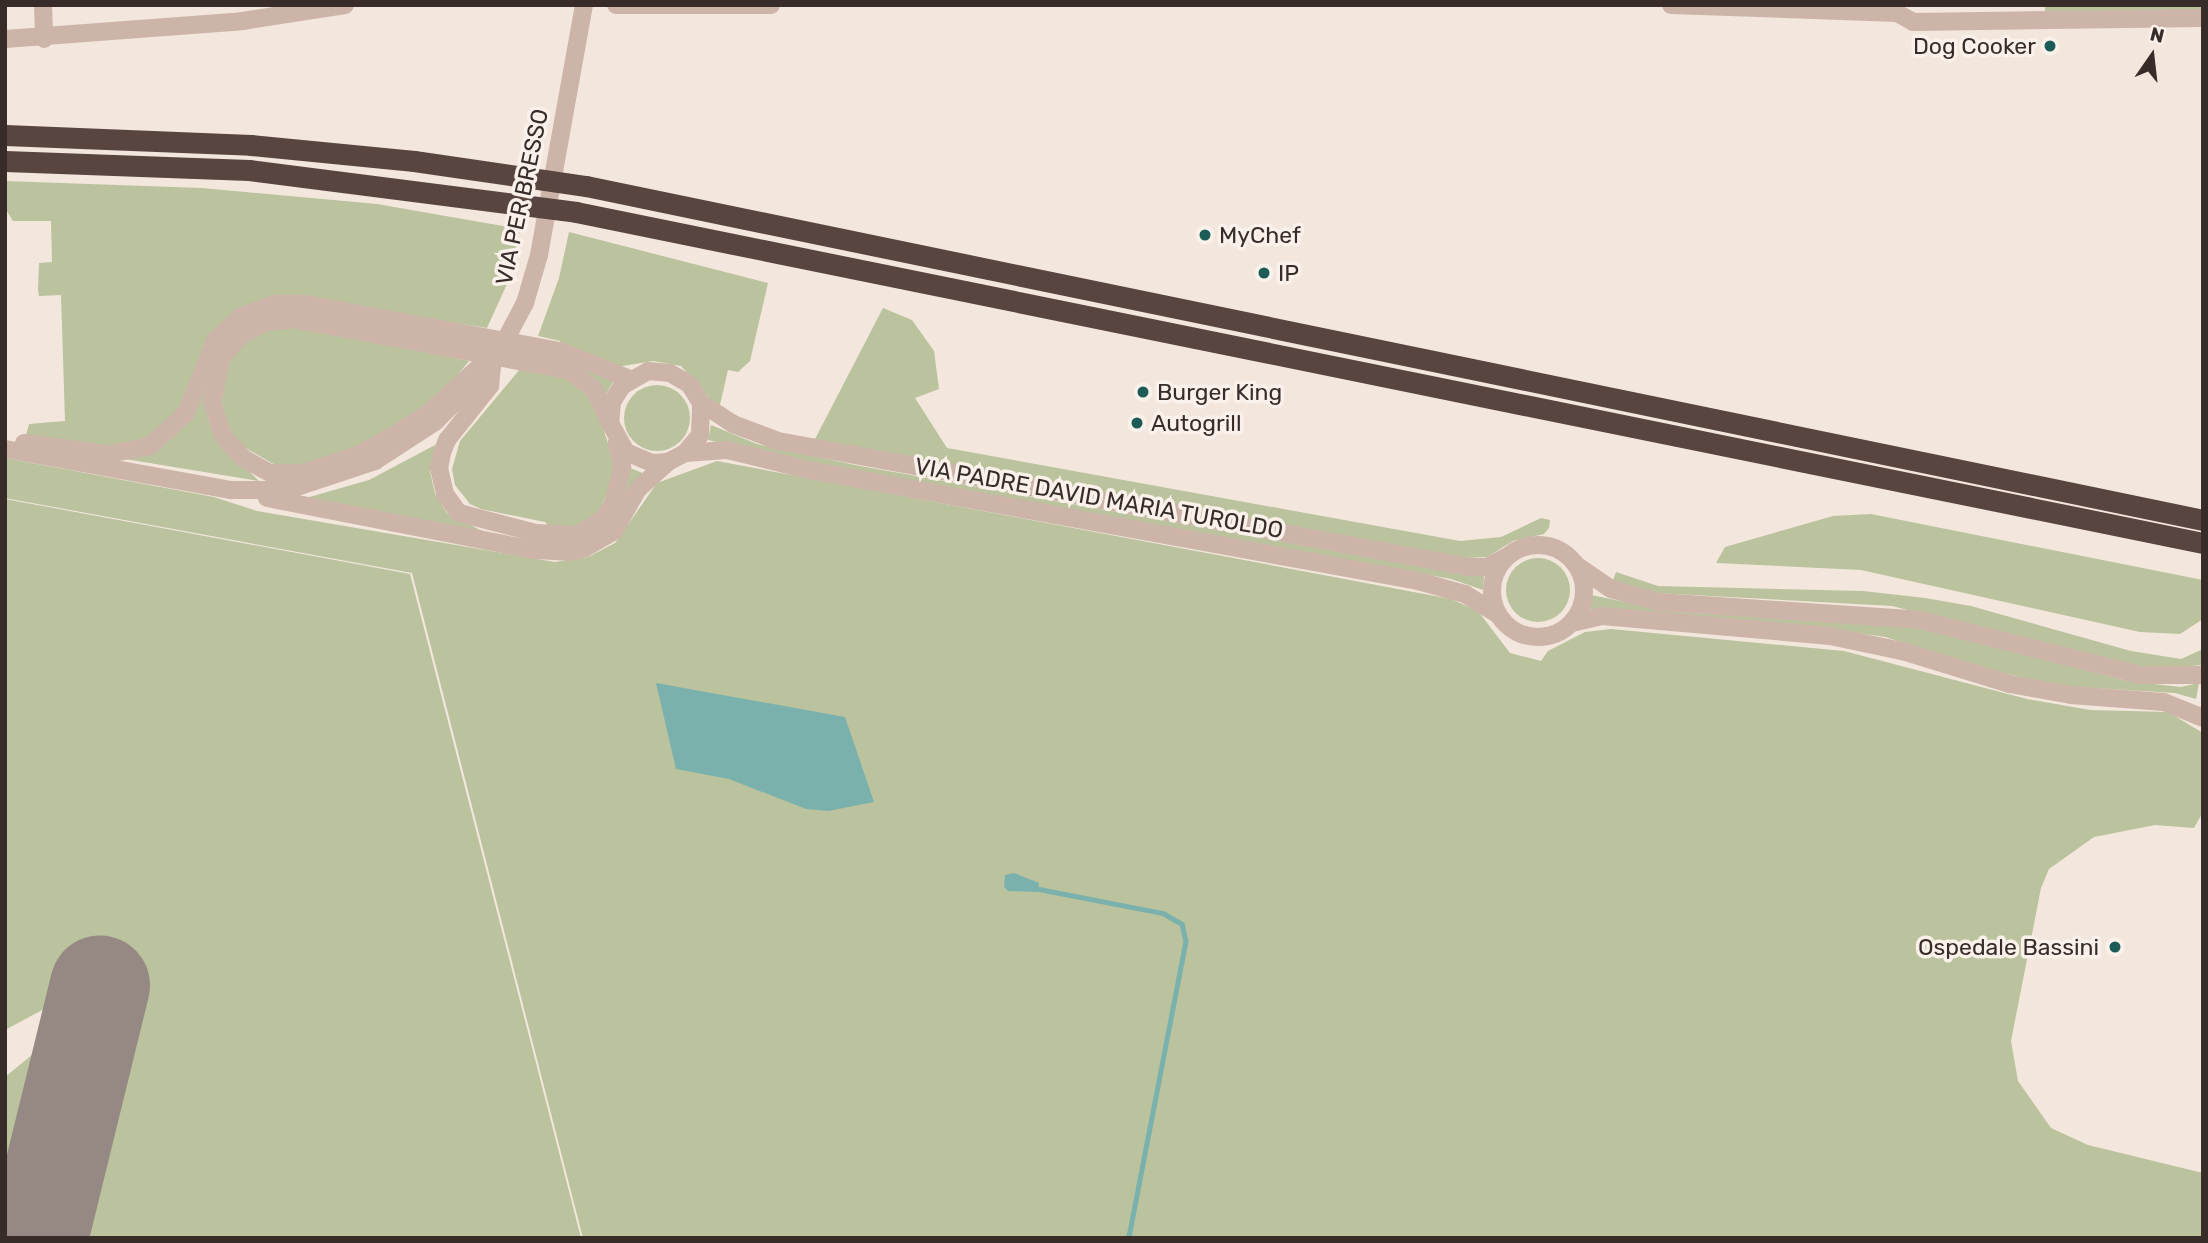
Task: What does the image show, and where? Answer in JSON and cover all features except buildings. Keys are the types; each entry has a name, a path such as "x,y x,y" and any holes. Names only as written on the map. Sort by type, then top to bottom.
{"highway":[{"path":"5,135 251,145 414,161 586,186 2203,520"},
{"path":"5,161 249,170 576,212 2203,543"}],"street":[{"path":"43,5 44,38"},
{"path":"5,39 242,21 345,5"},
{"path":"616,5 771,5"},
{"path":"1671,5 1904,9 1913,22 2023,13 2203,18"},
{"name":"VIA PER BRESSO","path":"5,449 231,490 288,490 375,461 457,404 492,365 513,330 533,277 583,13"},
{"path":"5,443 53,444 109,454 150,446 186,413 215,341 240,317 274,304 306,304 560,351 630,379"},
{"path":"292,319 568,370 594,389 616,441 620,487 604,519 583,531 561,537 459,513 445,494 439,468 442,453 447,440 490,386 492,365 473,369 430,412 358,456 303,472 270,473 243,458 223,436 212,403 221,358 239,337 263,323 292,319"},
{"path":"231,490 568,552 601,541 614,531 638,489 668,462 685,453 700,435 701,403 689,384 670,373 648,371 630,379 612,402 610,423"},
{"name":"VIA PADRE DAVID MARIA TUROLDO","path":"701,403 733,424 778,441 1469,568 1487,567 1506,557"},
{"path":"616,441 636,458 668,462"},
{"name":"VIA PADRE DAVID MARIA TUROLDO","path":"685,453 727,450 809,470 1418,581 1465,594 1498,615"},
{"path":"2203,675 2141,675 1920,620 1659,602 1612,589 1576,565 1558,549 1541,545 1522,548 1506,557 1491,589 1498,615 1516,632 1535,638 1556,634 1572,623 1602,616 1830,636 1902,651 2010,684 2071,695 2164,702 2203,718"},
{"path":"1572,623 1584,591 1576,565"}],"green space":[{"path":"2203,5 2203,10 2045,14 2045,7"},
{"path":"5,181 202,188 377,204 520,229 511,275 487,328 308,299 204,344 182,409 152,438 107,448 26,435 29,424 65,421 61,295 39,296 38,290 39,263 52,262 51,221 13,221 5,208"},
{"path":"569,232 768,283 750,361 738,372 728,370 719,409 681,366 653,361 617,367 560,345 560,341 538,336 559,278"},
{"path":"883,308 912,320 934,351 939,389 915,398 947,448 1460,541 1501,537 1541,518 1550,520 1549,528 1544,534 1513,541 1487,557 1467,558 814,441"},
{"path":"277,310 303,310 562,357 615,379 605,396 581,370 558,361 296,313 268,316 235,332 219,351 205,392 209,422 220,443 259,481 125,459 155,450 188,421 210,358 230,331"},
{"path":"284,325 469,361 436,401 416,417 317,466 277,466 235,442 218,398 229,357 258,332"},
{"path":"520,369 561,374 593,399 598,413 614,461 614,480 599,511 575,527 550,528 545,522 481,509 470,504 455,485 452,469 460,441"},
{"path":"657,385 670,388 680,395 687,405 690,418 687,431 680,441 670,448 657,451 644,448 634,441 627,431 624,418 627,405 634,395 644,388"},
{"path":"711,425 757,444 855,465 1446,571 1484,574 1483,590 1451,579 821,465 708,440"},
{"path":"435,445 430,471 435,494 447,513 486,533 524,540 557,544 579,541 612,516 622,496 625,466 645,474 606,529 575,547 523,544 299,500 369,480"},
{"path":"5,458 214,497 257,511 555,562 588,557 615,543 657,483 717,461 1451,599 1478,611 1510,653 1541,661 1548,651 1585,632 1611,629 1844,651 2027,699 2090,710 2168,712 2203,733 2203,812 2194,828 2155,825 2094,837 2049,869 2041,888 2011,1041 2018,1081 2051,1128 2088,1145 2203,1173 2203,1238 583,1238 412,573 5,498"},
{"path":"5,499 410,574 581,1238 72,1238 131,993 66,977 59,1001 5,1030"},
{"path":"1871,514 2203,580 2203,619 2180,634 2140,632 1861,570 1716,563 1725,547 1833,516"},
{"path":"1532,558 1544,558 1561,567 1568,578 1568,602 1561,613 1544,622 1532,622 1520,617 1511,608 1506,596 1506,584 1511,572 1520,563"},
{"path":"1616,572 1658,586 1863,591 1925,598 1971,606 2131,651 2181,659 2203,649 2203,665 2157,669 2121,664 1892,606 1655,593 1612,583"},
{"path":"1591,595 1675,612 1913,626 2127,681 2181,687 2199,683 2196,699 2175,693 2061,686 1994,671 1885,637 1810,626 1588,609"},
{"path":"49,1041 46,1055 5,1222 5,1077"}],"water":[{"path":"656,683 845,717 874,802 828,811 806,809 729,779 676,769"},
{"path":"1014,873 1039,883 1038,892 1008,891 1004,887 1005,875"}],"waterway":[{"path":"1039,889 1163,913 1182,924 1186,941 1129,1238"}],"runway":[{"path":"38,1238 100,985"}],"place":[{"name":"Dog Cooker","path":"2050,46"},
{"name":"MyChef","path":"1205,235"},
{"name":"IP","path":"1264,273"},
{"name":"Burger King","path":"1143,392"},
{"name":"Autogrill","path":"1137,423"},
{"name":"Ospedale Bassini","path":"2115,947"}]}
